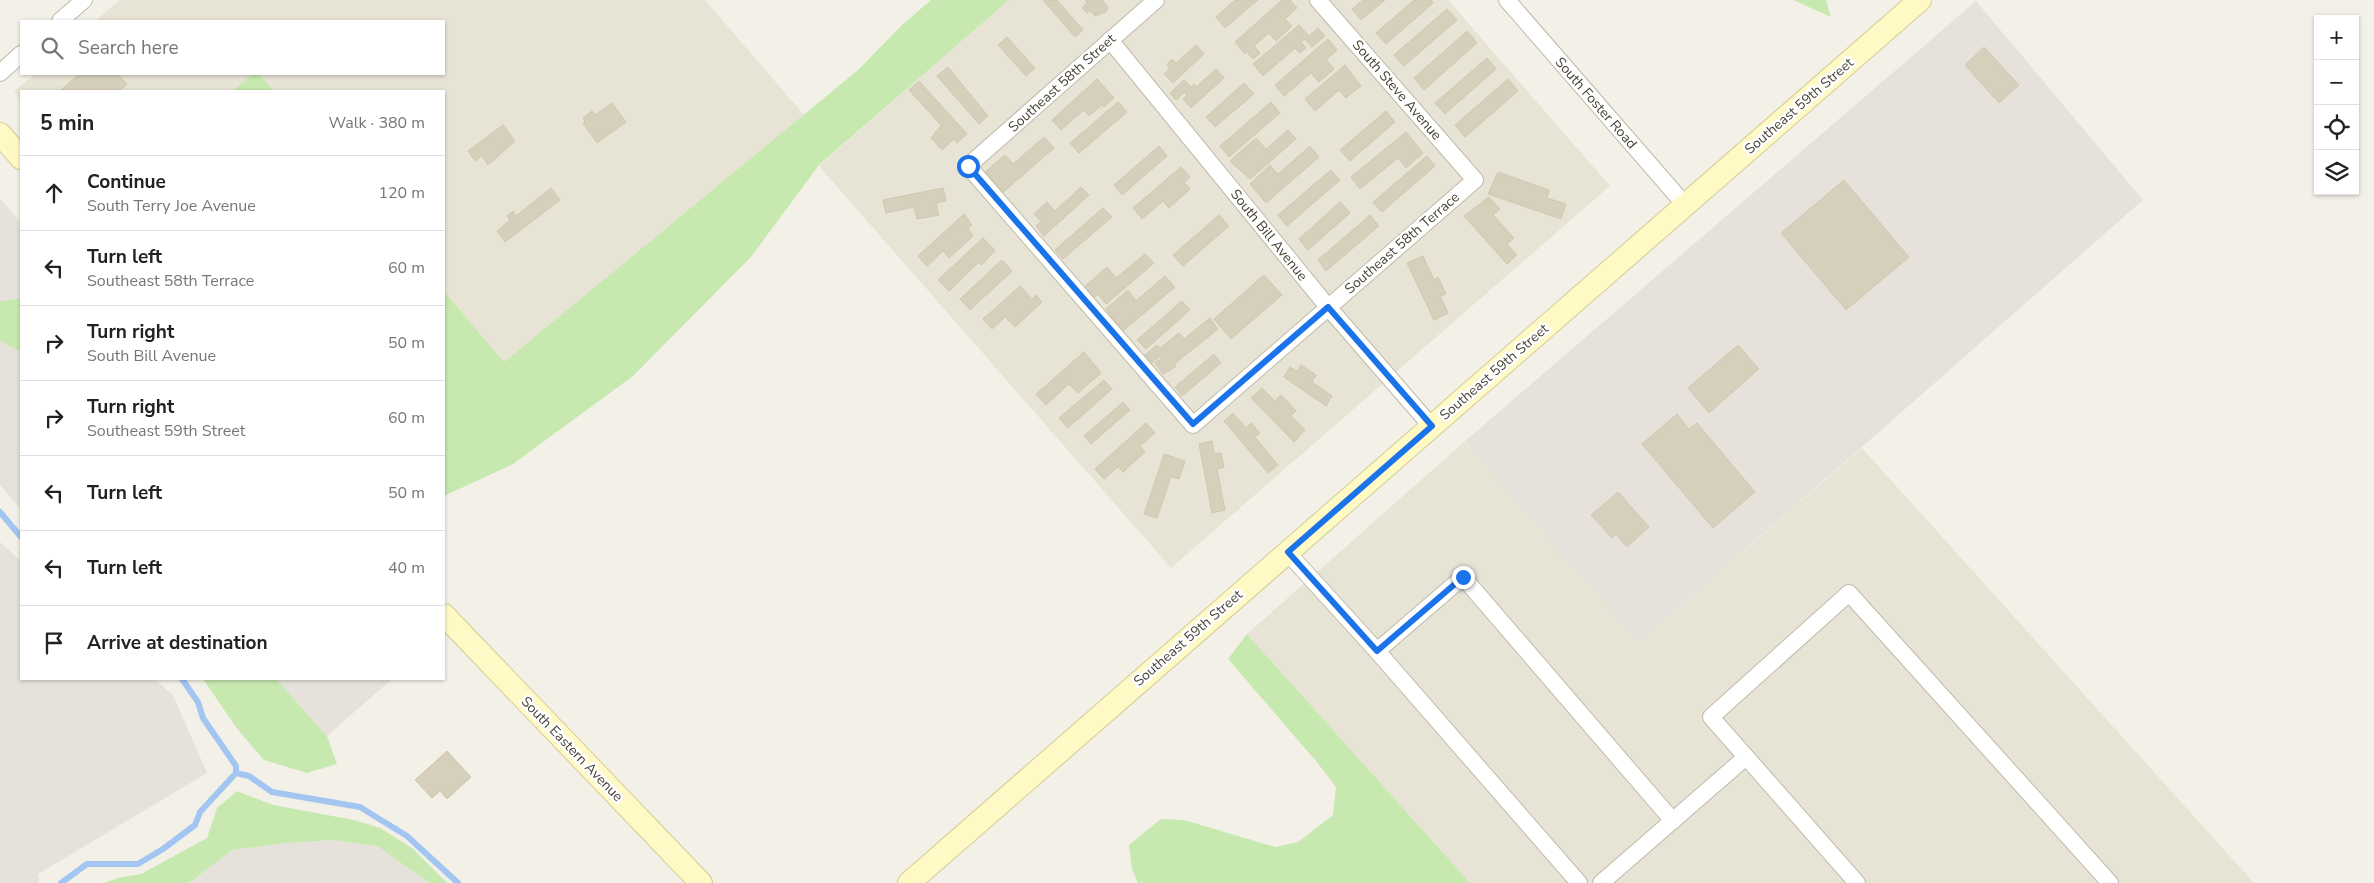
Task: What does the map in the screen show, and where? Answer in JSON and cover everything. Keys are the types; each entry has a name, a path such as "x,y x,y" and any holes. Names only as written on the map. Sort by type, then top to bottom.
{"main road":[{"name":"Southeast 59th Street","path":"909,883 1920,0"},
{"path":"0,134 20,157"},
{"name":"South Eastern Avenue","path":"445,616 701,883"}],"street":[{"path":"61,20 84,0"},
{"name":"Southeast 58th Street","path":"1156,0 968,166 1193,424"},
{"name":"South Steve Avenue","path":"1318,0 1475,180"},
{"name":"South Foster Road","path":"1508,0 1685,205"},
{"name":"South Bill Avenue","path":"1110,40 1328,307 1432,426"},
{"path":"0,73 20,55"},
{"name":"Southeast 58th Terrace","path":"1193,424 1475,180"},
{"path":"1288,552 1579,883"},
{"path":"1377,651 1463,577 1673,821"},
{"path":"1858,883 1711,717 1849,593 2110,883"},
{"path":"1601,883 1746,757"}],"shaded area":[{"path":"120,0 705,0 804,115 504,362 445,292 445,90 273,90 260,75 445,75 445,20 96,20"},
{"path":"1009,0 1448,0 1610,186 1171,568 819,166"},
{"path":"1976,1 2143,200 1639,643 1464,442"},
{"path":"34,75 251,75 233,90 20,90 20,99 14,91"},
{"path":"0,198 20,222 20,298 0,301"},
{"path":"0,341 20,351 20,509 0,485"},
{"path":"1464,442 1639,643 1862,448 2254,883 1470,883 1247,634"},
{"path":"0,542 20,560 20,680 155,680 173,695 207,773 38,874 39,883 0,883"},
{"path":"277,680 391,680 327,736"},
{"path":"333,840 377,846 430,883 189,883 232,850"}],"green space":[{"path":"931,0 1009,0 819,165 751,257 633,376 513,464 445,496 445,292 504,362 858,70 902,25"},
{"path":"1793,0 1826,0 1831,17"},
{"path":"251,75 260,75 273,90 233,90"},
{"path":"20,298 20,351 0,341 0,301"},
{"path":"1247,634 1470,883 1138,883 1132,869 1129,845 1161,819 1184,820 1275,847 1298,842 1333,815 1336,787 1228,659"},
{"path":"204,680 277,680 327,736 337,764 307,773 264,760 238,730"},
{"path":"237,791 273,805 354,820 380,828 412,848 447,883 430,883 377,846 333,840 232,850 189,883 104,883 118,878 141,874 207,838 217,808"}],"building":[{"path":"1043,0 1057,0 1083,30 1075,37"},
{"path":"1085,0 1102,0 1108,7 1106,12 1095,16 1090,11 1087,13 1082,8 1087,2"},
{"path":"1235,0 1258,0 1225,28 1216,17"},
{"path":"1282,0 1290,0 1297,8 1285,19 1292,26 1276,41 1269,33 1254,46 1260,53 1253,59 1247,52 1245,54 1235,42"},
{"path":"1363,0 1385,0 1361,20 1352,9"},
{"path":"1414,0 1431,0 1433,3 1386,44 1376,33"},
{"path":"1447,9 1457,20 1404,66 1394,55"},
{"path":"1299,25 1309,36 1318,28 1325,36 1312,47 1305,39 1301,42 1306,48 1300,53 1295,48 1263,76 1253,64"},
{"path":"1467,31 1477,43 1424,90 1414,78"},
{"path":"1007,37 1035,68 1026,76 998,45"},
{"path":"1328,39 1337,50 1326,60 1334,69 1319,82 1311,73 1284,96 1275,85"},
{"path":"1196,45 1204,54 1173,83 1164,74 1170,69 1167,65 1172,59 1176,63"},
{"path":"1984,47 2019,85 1999,103 1965,65"},
{"path":"1487,58 1496,69 1445,114 1435,103"},
{"path":"1345,65 1361,86 1346,98 1339,90 1315,111 1305,99"},
{"path":"948,67 988,116 979,124 937,76"},
{"path":"1216,69 1224,78 1191,108 1183,99 1187,95 1185,92 1176,100 1170,93 1184,80 1191,87 1194,84 1196,87"},
{"path":"78,75 119,75 127,84 120,90 61,90"},
{"path":"1097,79 1114,98 1089,116 1084,110 1061,130 1052,120"},
{"path":"1508,79 1518,91 1465,137 1455,125"},
{"path":"919,81 967,134 957,143 954,139 942,150 931,138 941,125 909,90"},
{"path":"1244,83 1254,94 1215,127 1206,117"},
{"path":"1118,102 1127,112 1079,153 1070,143"},
{"path":"1271,102 1280,113 1229,157 1220,146"},
{"path":"612,103 626,122 597,143 583,123 585,122 583,118 592,111 595,115"},
{"path":"1386,111 1395,122 1350,161 1340,150"},
{"path":"503,125 515,141 488,165 482,156 475,161 468,151"},
{"path":"1288,130 1296,139 1250,179 1230,161 1256,138 1266,149"},
{"path":"1406,132 1423,153 1406,168 1398,158 1360,189 1351,177"},
{"path":"1044,137 1054,148 1000,195 984,173 1005,155 1013,164"},
{"path":"1159,146 1167,156 1122,195 1114,185"},
{"path":"1310,146 1319,157 1266,203 1250,184 1270,165 1278,174"},
{"path":"1427,156 1435,166 1382,212 1373,202"},
{"path":"1181,167 1190,177 1184,182 1190,189 1169,208 1163,201 1142,219 1133,208"},
{"path":"1331,170 1340,180 1287,226 1278,215"},
{"path":"1498,172 1549,190 1547,198 1566,204 1561,219 1488,194"},
{"path":"1844,180 1909,257 1846,310 1781,233"},
{"path":"1081,187 1089,195 1044,236 1036,226 1041,221 1034,214 1047,202 1055,211"},
{"path":"551,188 560,200 505,242 497,231 510,220 507,216 513,211 516,216"},
{"path":"943,188 946,201 936,203 939,215 917,219 914,207 886,213 883,200"},
{"path":"1489,197 1500,209 1493,215 1514,238 1507,244 1517,255 1507,264 1464,216"},
{"path":"1340,202 1350,213 1308,250 1299,239"},
{"path":"1103,208 1112,217 1063,259 1055,250"},
{"path":"964,214 972,225 968,229 973,236 949,258 943,251 927,266 918,256"},
{"path":"1219,215 1229,226 1183,266 1173,255"},
{"path":"1370,215 1379,226 1326,271 1318,260"},
{"path":"983,238 995,250 982,265 979,262 949,291 938,280"},
{"path":"1145,254 1154,263 1106,304 1098,294 1092,299 1083,288 1107,267 1116,278"},
{"path":"1423,256 1434,280 1438,277 1446,294 1440,296 1448,313 1434,320 1407,263"},
{"path":"1002,260 1012,271 970,310 960,299"},
{"path":"1264,275 1282,295 1231,339 1214,319"},
{"path":"1165,276 1175,287 1123,331 1106,309 1128,290 1136,301"},
{"path":"1020,286 1032,299 1036,295 1042,302 1015,327 1005,317 992,329 983,319"},
{"path":"1182,301 1190,310 1146,349 1137,340"},
{"path":"1210,318 1218,329 1174,364 1176,366 1172,369 1163,374 1155,363 1162,358 1160,356 1150,365 1143,357 1157,345 1160,348 1179,333 1184,339"},
{"path":"1738,345 1759,369 1709,413 1688,388"},
{"path":"1084,352 1101,373 1078,393 1069,384 1046,405 1036,394"},
{"path":"1214,354 1221,363 1182,396 1175,387"},
{"path":"1301,365 1316,375 1312,382 1332,396 1326,406 1284,377 1290,367 1297,371"},
{"path":"1104,380 1112,389 1068,428 1059,418"},
{"path":"1262,388 1275,401 1281,395 1296,411 1291,416 1305,430 1294,442 1251,398"},
{"path":"1123,402 1130,410 1091,444 1084,436"},
{"path":"1233,413 1246,428 1251,423 1260,433 1255,437 1278,465 1268,473 1224,421"},
{"path":"1677,414 1689,429 1697,423 1755,492 1713,528 1642,444"},
{"path":"1146,423 1155,433 1140,446 1145,452 1123,472 1118,467 1104,479 1095,469"},
{"path":"1212,441 1214,454 1221,453 1224,467 1217,469 1225,510 1212,513 1199,444"},
{"path":"1164,454 1185,461 1179,479 1171,477 1157,518 1144,514"},
{"path":"1618,492 1649,527 1627,547 1616,534 1612,538 1591,515"},
{"path":"447,751 471,777 447,799 440,791 432,798 415,780"}],"waterway":[{"path":"0,512 20,536"},
{"path":"183,680 198,702 203,718 236,766 236,773"},
{"path":"236,773 249,776 272,792 360,807 407,836 458,883"},
{"path":"61,883 87,864 138,864 163,849 195,825 200,812 236,773"}],"route":[{"path":"968,166 1193,424 1328,307 1432,426 1288,552 1377,651 1463,577"}]}
